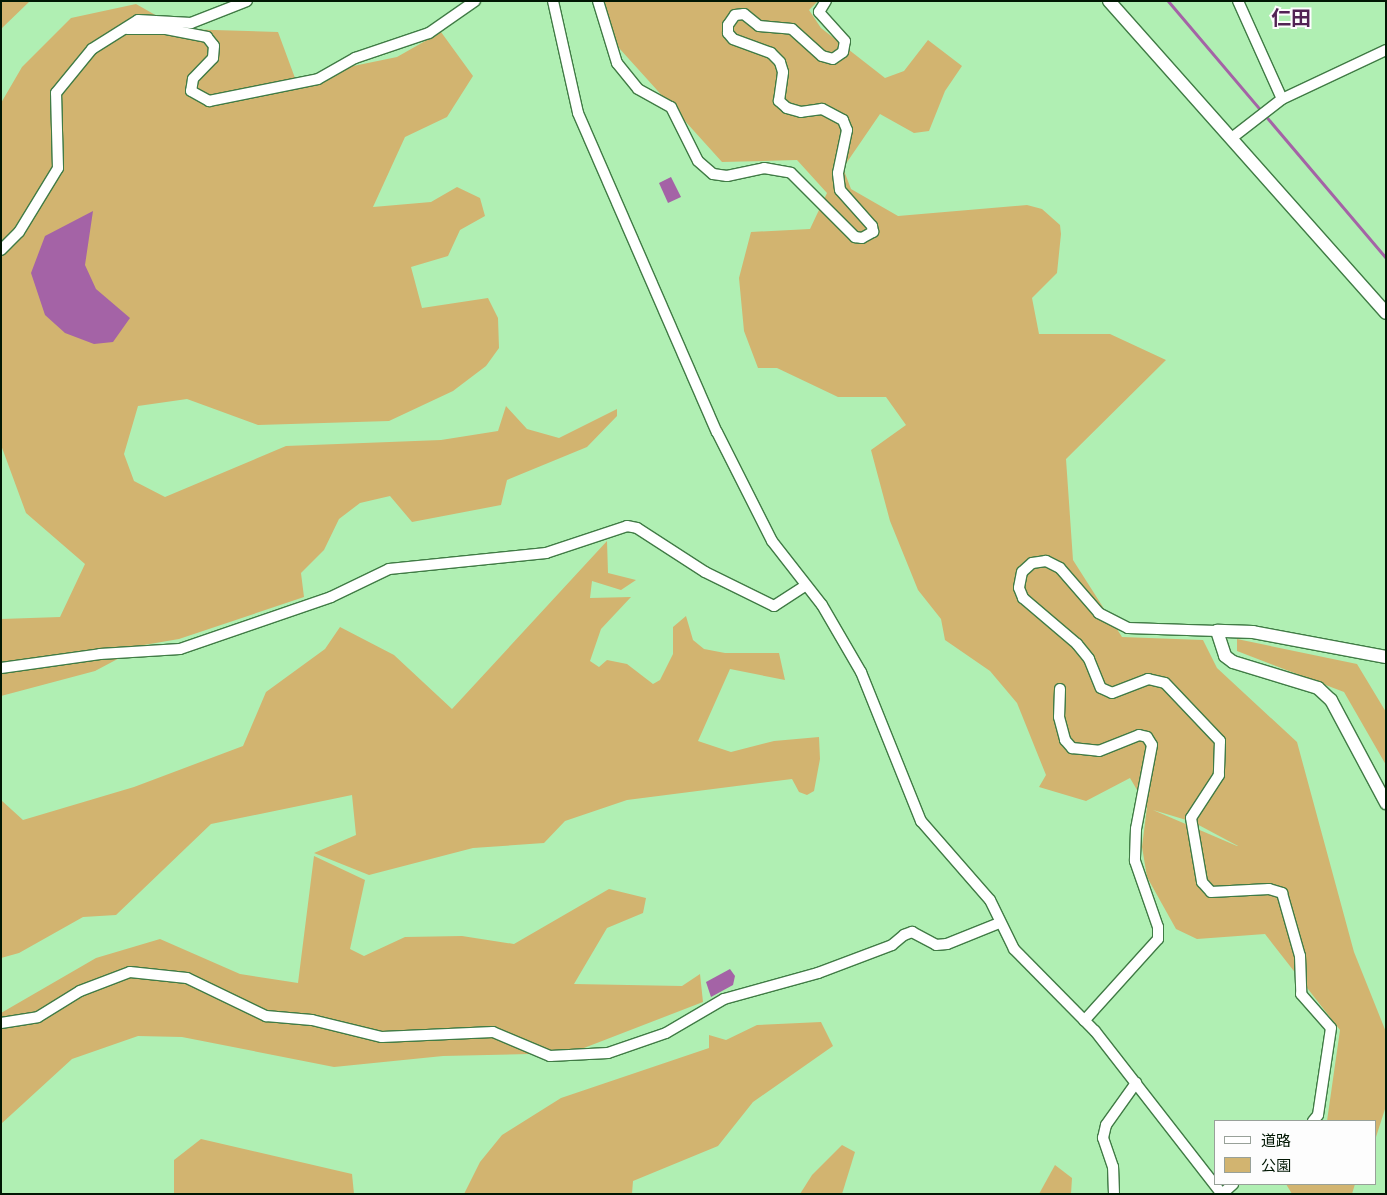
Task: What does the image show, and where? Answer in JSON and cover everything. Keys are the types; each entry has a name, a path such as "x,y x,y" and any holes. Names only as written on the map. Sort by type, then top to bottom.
{"street":[{"path":"1,250 19,232 58,168 56,93 92,49 138,20 191,23 247,1"},
{"path":"127,28 166,29 207,36 214,46 213,58 193,79 191,91 209,101 318,79 355,58 429,34 475,1"},
{"path":"553,1 578,113 734,468 780,554 822,605 861,672 921,820 963,865 990,900 1014,949 1084,1021 1136,1083 1214,1184"},
{"path":"598,1 617,63 638,89 675,112 698,161 713,174 727,176 764,168 791,173 855,237 862,238 873,232 872,226 840,190 838,173 847,130 843,120 822,109 801,112 787,108 779,101 783,72 780,62 771,53 733,39 728,33 728,24 735,16 744,14 760,26 792,29 822,56 833,59 843,52 845,41 819,12 826,1"},
{"path":"1109,1 1233,137 1386,313"},
{"path":"1238,1 1282,99"},
{"path":"1233,137 1282,99 1386,50"},
{"path":"1,668 100,654 180,649 331,597 389,569 546,553 627,526 637,528 691,565 774,606 805,586"},
{"path":"1314,1120 1318,1115 1331,1028 1301,994 1300,956 1282,893 1269,889 1211,892 1202,882 1191,818 1219,775 1220,741 1165,683 1148,679 1112,693 1101,688 1089,659 1077,644 1023,598 1019,588 1022,572 1032,563 1046,560 1060,568 1099,613 1128,628 1253,632 1386,657"},
{"path":"1216,631 1225,656 1233,662 1318,688 1330,700 1386,803"},
{"path":"1060,689 1059,717 1065,740 1072,748 1099,751 1139,735 1147,737 1152,745 1136,829 1135,860 1158,927 1158,939 1084,1021"},
{"path":"1,1024 38,1017 80,991 130,972 187,978 266,1016 312,1020 382,1037 493,1032 550,1056 608,1053 666,1033 724,999 818,973 892,945 904,935 912,932 936,945 947,944 1000,923"},
{"path":"1114,1194 1113,1167 1103,1138 1106,1125 1136,1083"},
{"path":"1222,1194 1232,1185"}],"green space":[{"path":"1,1 30,1 1,29"},
{"path":"599,1 818,1 809,10 821,28 885,78 904,71 928,40 962,66 945,91 929,131 914,133 880,114 843,168 851,189 898,216 1027,205 1042,209 1060,225 1061,234 1057,273 1032,298 1039,334 1110,334 1166,360 1066,459 1073,560 1122,637 1203,640 1217,668 1297,742 1354,952 1386,1032 1386,1106 1377,1134 1377,1120 1327,1120 1340,1030 1265,934 1197,939 1176,929 1147,877 1142,847 1147,807 1130,778 1086,801 1039,787 1046,775 1017,703 990,671 945,640 941,619 918,590 890,521 871,450 906,425 886,397 838,397 777,368 758,368 744,331 739,278 751,232 810,229 827,193 797,160 722,162 619,48","holes":["1153,810 1193,822 1237,846"]},
{"path":"136,4 180,29 278,32 295,78 397,57 441,32 473,76 447,117 405,137 373,207 431,202 457,187 480,198 485,216 460,230 448,256 411,267 422,308 488,298 498,318 499,348 486,366 453,391 389,421 258,425 187,399 138,406 124,454 134,481 165,497 286,446 441,440 498,431 506,406 527,429 559,438 617,409 617,416 587,447 507,480 501,505 412,522 390,496 360,503 339,519 324,550 301,573 304,597 179,639 144,645 95,671 1,696 1,619 60,617 85,564 26,513 1,445 1,256 20,238 13,231 1,241 1,103 22,67 71,18"},
{"path":"607,541 608,573 636,580 621,590 592,581 590,598 631,597 601,629 590,661 599,667 607,660 627,664 653,684 660,680 673,654 673,627 686,616 693,640 704,649 725,653 779,653 785,680 730,669 698,741 731,752 774,741 819,737 820,759 814,791 807,795 799,792 792,779 627,800 565,821 544,843 473,848 369,875 314,853 356,835 352,795 211,824 116,915 83,917 19,953 1,958 1,800 23,820 134,787 243,746 266,692 325,649 340,627 394,655 452,709"},
{"path":"1237,639 1357,664 1386,712 1386,765 1344,692 1237,651"},
{"path":"314,856 365,880 350,949 364,956 405,937 462,936 514,944 609,889 646,898 643,913 607,928 574,984 682,986 700,974 703,1002 571,1053 443,1056 334,1067 182,1037 138,1036 72,1059 1,1124 1,1013 96,958 160,939 240,974 298,983"},
{"path":"821,1022 833,1046 753,1102 718,1146 633,1181 632,1194 464,1194 480,1162 502,1135 561,1098 709,1048 709,1035 726,1040 757,1025"},
{"path":"201,1139 352,1174 354,1194 174,1194 174,1160"},
{"path":"842,1145 855,1152 842,1194 800,1194 812,1175"},
{"path":"1055,1165 1072,1178 1071,1194 1039,1194"},
{"path":"1287,1185 1355,1185 1352,1194 1292,1194"}],"shaded area":[{"path":"671,177 681,197 668,203 659,183"},
{"path":"93,211 85,265 96,289 130,318 113,342 94,344 65,333 45,315 31,273 45,236"},
{"path":"730,969 735,976 733,985 711,997 706,982"}],"waterway":[{"path":"1168,1 1386,258"}],"district":[{"name":"仁田","path":"1291,18"}]}
